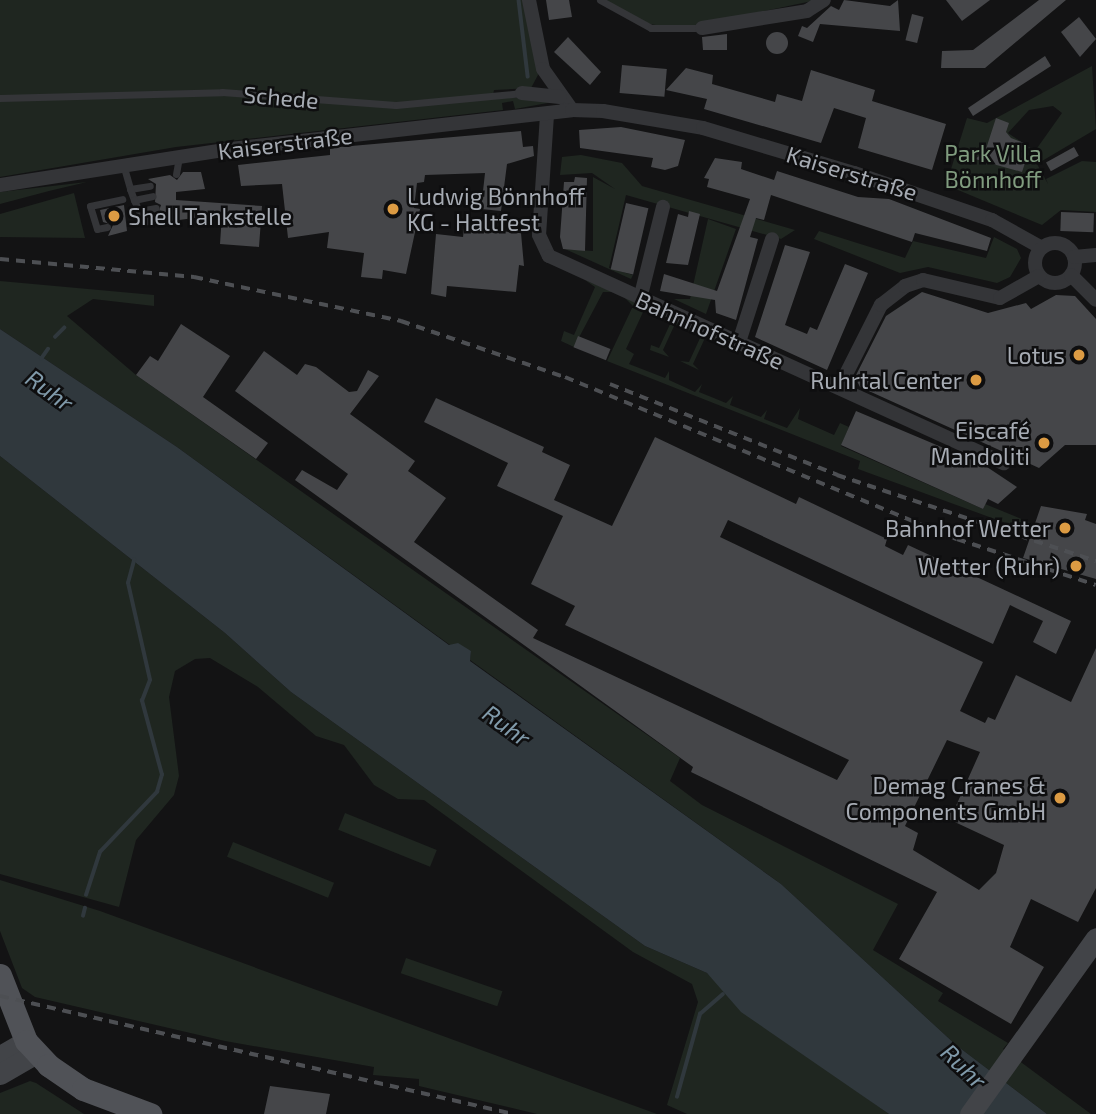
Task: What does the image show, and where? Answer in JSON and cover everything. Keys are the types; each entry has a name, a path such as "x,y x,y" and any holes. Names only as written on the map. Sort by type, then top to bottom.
{"main road":[{"path":"970,1114 1072,973 1093,950"},
{"path":"1,979 15,1019 31,1047 83,1089 150,1114"},
{"path":"0,1056 31,1047"},
{"path":"0,1074 31,1047"}],"street":[{"path":"529,0 536,47 560,97 572,110"},
{"path":"702,28 807,11 824,0"},
{"name":"Schede","path":"522,93 560,97"},
{"name":"Kaiserstraße","path":"0,185 123,163 572,110 645,114 715,132 962,209 1042,248 1064,245 1074,257"},
{"name":"Bahnhofstraße","path":"547,115 540,235 549,256 640,299 840,386 874,407 1000,461"},
{"path":"640,299 663,207"},
{"path":"739,342 772,239"},
{"path":"1039,276 1035,260 1042,248"},
{"path":"1071,275 1074,257 1096,255"},
{"path":"1039,276 1057,283 1071,275"},
{"path":"1071,275 1096,300"},
{"path":"840,386 874,317 898,290 923,281 958,291 1000,298 1039,276"}],"lane":[{"path":"600,0 651,28 702,28"},
{"name":"Schede","path":"0,98 222,92 388,105 522,93"},
{"path":"176,174 179,157"},
{"path":"123,163 139,211 147,221 159,221"},
{"path":"130,189 150,186"},
{"path":"134,200 153,196"},
{"path":"107,227 97,229 90,206 122,199"},
{"path":"139,211 156,208"}],"green space":[{"path":"0,0 525,0 538,75 531,88 494,90 493,95 553,102 515,109 513,101 502,103 503,110 176,147 0,177"},
{"path":"602,0 817,0 678,29 644,23"},
{"name":"Park Villa Bönnhoff","path":"1092,66 1096,129 1037,164 1048,184 1046,179 1082,161 1096,162 1096,212 1061,210 1042,225 946,185 967,118 987,123","holes":["1053,106 1062,113 1035,151 1008,133 1029,110"]},
{"path":"581,155 622,163 642,186 795,230 781,239 626,195 609,268 633,275 631,279 565,249 593,251 593,177 615,189 592,173 560,175 562,157"},
{"path":"87,182 49,191 0,204 0,192"},
{"path":"74,193 85,238 0,237 0,214"},
{"path":"708,219 736,229 706,314 674,299 690,299"},
{"path":"819,231 905,258 913,241 986,258 994,237 1017,249 1021,258 1010,277 997,283 928,267 900,273 814,239"},
{"path":"585,280 614,292 603,292 574,347 561,341 564,331 574,335 595,287"},
{"path":"0,281 154,295 154,306 93,299 67,316 136,375 680,758 670,781 702,805 898,904 873,950 943,993 938,1001 1008,1043 1003,1049 1091,1114 1047,1114 956,1045 781,884 470,660 471,651 450,645 177,447 0,329"},
{"path":"624,297 653,310 644,310 626,349 634,354 629,364 665,378 669,371 669,380 695,392 702,384 699,392 726,403 733,396 730,405 761,417 767,410 764,419 787,428 800,408 798,419 834,435 840,423 849,427 841,446 983,509 985,504 1034,524 1033,533 858,469 860,461 607,361 633,306"},
{"path":"664,315 723,342 705,338 693,364 699,370 680,361 689,362 701,336 675,324 663,350 669,357 650,350 651,345 659,348 671,322"},
{"path":"0,456 225,633 291,692 645,946 707,973 760,1022 889,1114 687,1114 667,1105 698,1002 692,984 633,952 424,800 398,799 374,785 344,745 316,736 258,687 210,658 195,659 175,671 169,697 179,776 174,795 136,840 119,907 0,874"},
{"path":"345,813 437,850 430,867 338,830"},
{"path":"233,842 334,883 328,898 227,857"},
{"path":"0,880 100,911 657,1114 537,1114 419,1086 419,1079 373,1075 374,1067 225,1041 35,997 22,988 0,931"},
{"path":"406,958 502,991 497,1006 401,973"},
{"path":"30,1081 84,1114 0,1114 0,1093"}],"water":[{"name":"Ruhr","path":"0,329 177,447 449,645 458,643 471,651 470,661 781,884 956,1045 1047,1114 889,1114 741,1012 707,973 645,946 291,692 225,633 0,456"}],"building":[{"path":"546,0 569,0 572,17 549,20"},
{"path":"844,0 890,6 898,0 900,31 820,24 813,42 798,36 802,26 807,28 831,6 839,10"},
{"path":"946,0 990,0 962,21"},
{"path":"1039,0 1066,0 985,68 941,68 942,51 973,50"},
{"path":"912,14 924,17 917,43 905,40"},
{"path":"1079,17 1096,39 1080,57 1061,32"},
{"path":"773,32 781,32 788,39 788,47 781,54 773,54 766,47 766,39"},
{"path":"727,34 727,50 703,50 702,37"},
{"path":"568,37 601,72 590,85 554,52"},
{"path":"1045,56 1051,66 973,116 968,108"},
{"path":"622,65 667,69 664,97 620,93"},
{"path":"686,68 713,75 712,84 775,102 777,94 802,101 811,70 875,90 872,101 946,124 932,170 858,148 866,118 834,108 821,143 704,109 707,99 666,90"},
{"path":"996,118 1009,123 1006,132 1011,138 1024,143 1021,152 1028,154 1022,172 975,159 985,152"},
{"path":"621,127 685,140 678,166 665,170 651,167 653,158 580,148 579,130"},
{"path":"521,131 523,147 533,146 534,156 507,164 501,211 481,209 485,173 425,175 424,182 417,183 414,208 420,209 406,274 383,270 382,279 361,277 364,253 327,248 329,232 288,238 282,184 241,186 238,165 330,155 330,149 340,147"},
{"path":"1074,147 1079,156 1051,171 1046,163"},
{"path":"715,158 742,162 741,169 774,180 777,171 858,197 889,199 991,238 987,251 915,233 912,242 771,195 764,220 756,218 750,237 758,239 736,320 716,313 715,300 660,291 664,274 717,291 750,199 707,187 709,179 704,178"},
{"path":"183,172 201,172 205,189 176,192 176,200 262,206 259,247 220,244 222,214 165,222 158,214 161,205 155,202 156,184 148,179 170,175 177,180"},
{"path":"575,177 587,178 585,251 563,249 560,237 564,182 574,182"},
{"path":"626,203 648,208 633,274 611,269"},
{"name":"Shell Tankstelle","path":"124,205 127,231 108,236 113,225 103,222 100,210"},
{"path":"689,211 700,214 688,265 666,263 678,214 688,217"},
{"path":"1061,212 1094,213 1093,232 1060,231"},
{"path":"464,228 521,233 524,266 519,265 516,292 447,286 446,297 431,294 436,234 463,237"},
{"path":"785,245 810,252 785,325 807,334 810,327 817,330 845,264 868,273 827,370 755,337"},
{"name":"Ruhrtal Center","path":"922,292 988,313 1026,303 1031,309 1056,295 1075,296 1096,319 1096,445 1065,445 1039,468 860,387 855,377 886,316"},
{"path":"181,324 230,356 203,397 268,443 256,459 136,375 150,356 158,361"},
{"path":"578,336 610,349 606,360 574,347"},
{"path":"264,351 297,375 305,364 316,367 349,392 357,391 368,370 379,376 350,414 415,461 408,471 446,498 414,542 538,630 533,638 837,780 849,760 565,625 575,606 531,584 563,516 497,486 508,463 424,422 436,398 544,447 542,452 570,465 554,500 612,526 655,437 796,504 799,497 887,539 885,546 903,555 908,545 1071,621 1056,654 1033,642 1043,621 1010,605 993,644 728,520 720,537 983,662 960,711 985,723 988,717 995,720 1016,675 1071,702 1096,648 1096,888 1078,922 1031,899 1010,947 1044,967 1011,1024 899,959 937,892 691,772 693,767 295,480 302,470 337,490 348,474 235,391","holes":["947,740 980,752 955,808 950,806 944,817 1004,845 996,873 979,890 913,850 918,833 905,826"]},
{"path":"856,411 984,465 1017,487 998,504 988,499 983,509 841,445"},
{"path":"1041,506 1087,514 1085,520 1096,524 1096,579 1023,558"},
{"path":"270,1086 330,1094 326,1114 264,1114"}],"waterway":[{"path":"519,0 528,76"},
{"path":"55,337 64,328"},
{"name":"Ruhr","path":"41,359 48,349"},
{"path":"86,895 100,852 157,792 162,775 142,701 150,680 128,583 134,560"},
{"path":"83,916 85,908"},
{"path":"677,1097 700,1014 723,994"}],"railway":[{"path":"0,259 194,277 401,321 565,377 957,539 1096,585"},
{"path":"610,384 837,475 1096,561"},
{"path":"0,996 513,1114"}],"place":[{"name":"Ludwig Bönnhoff KG - Haltfest","path":"393,209"},
{"name":"Shell Tankstelle","path":"114,216"},
{"name":"Lotus","path":"1079,355"},
{"name":"Ruhrtal Center","path":"976,380"},
{"name":"Eiscafé Mandoliti","path":"1044,443"},
{"name":"Bahnhof Wetter","path":"1065,528"},
{"name":"Wetter (Ruhr)","path":"1076,566"},
{"name":"Demag Cranes & Components GmbH","path":"1060,798"}]}
